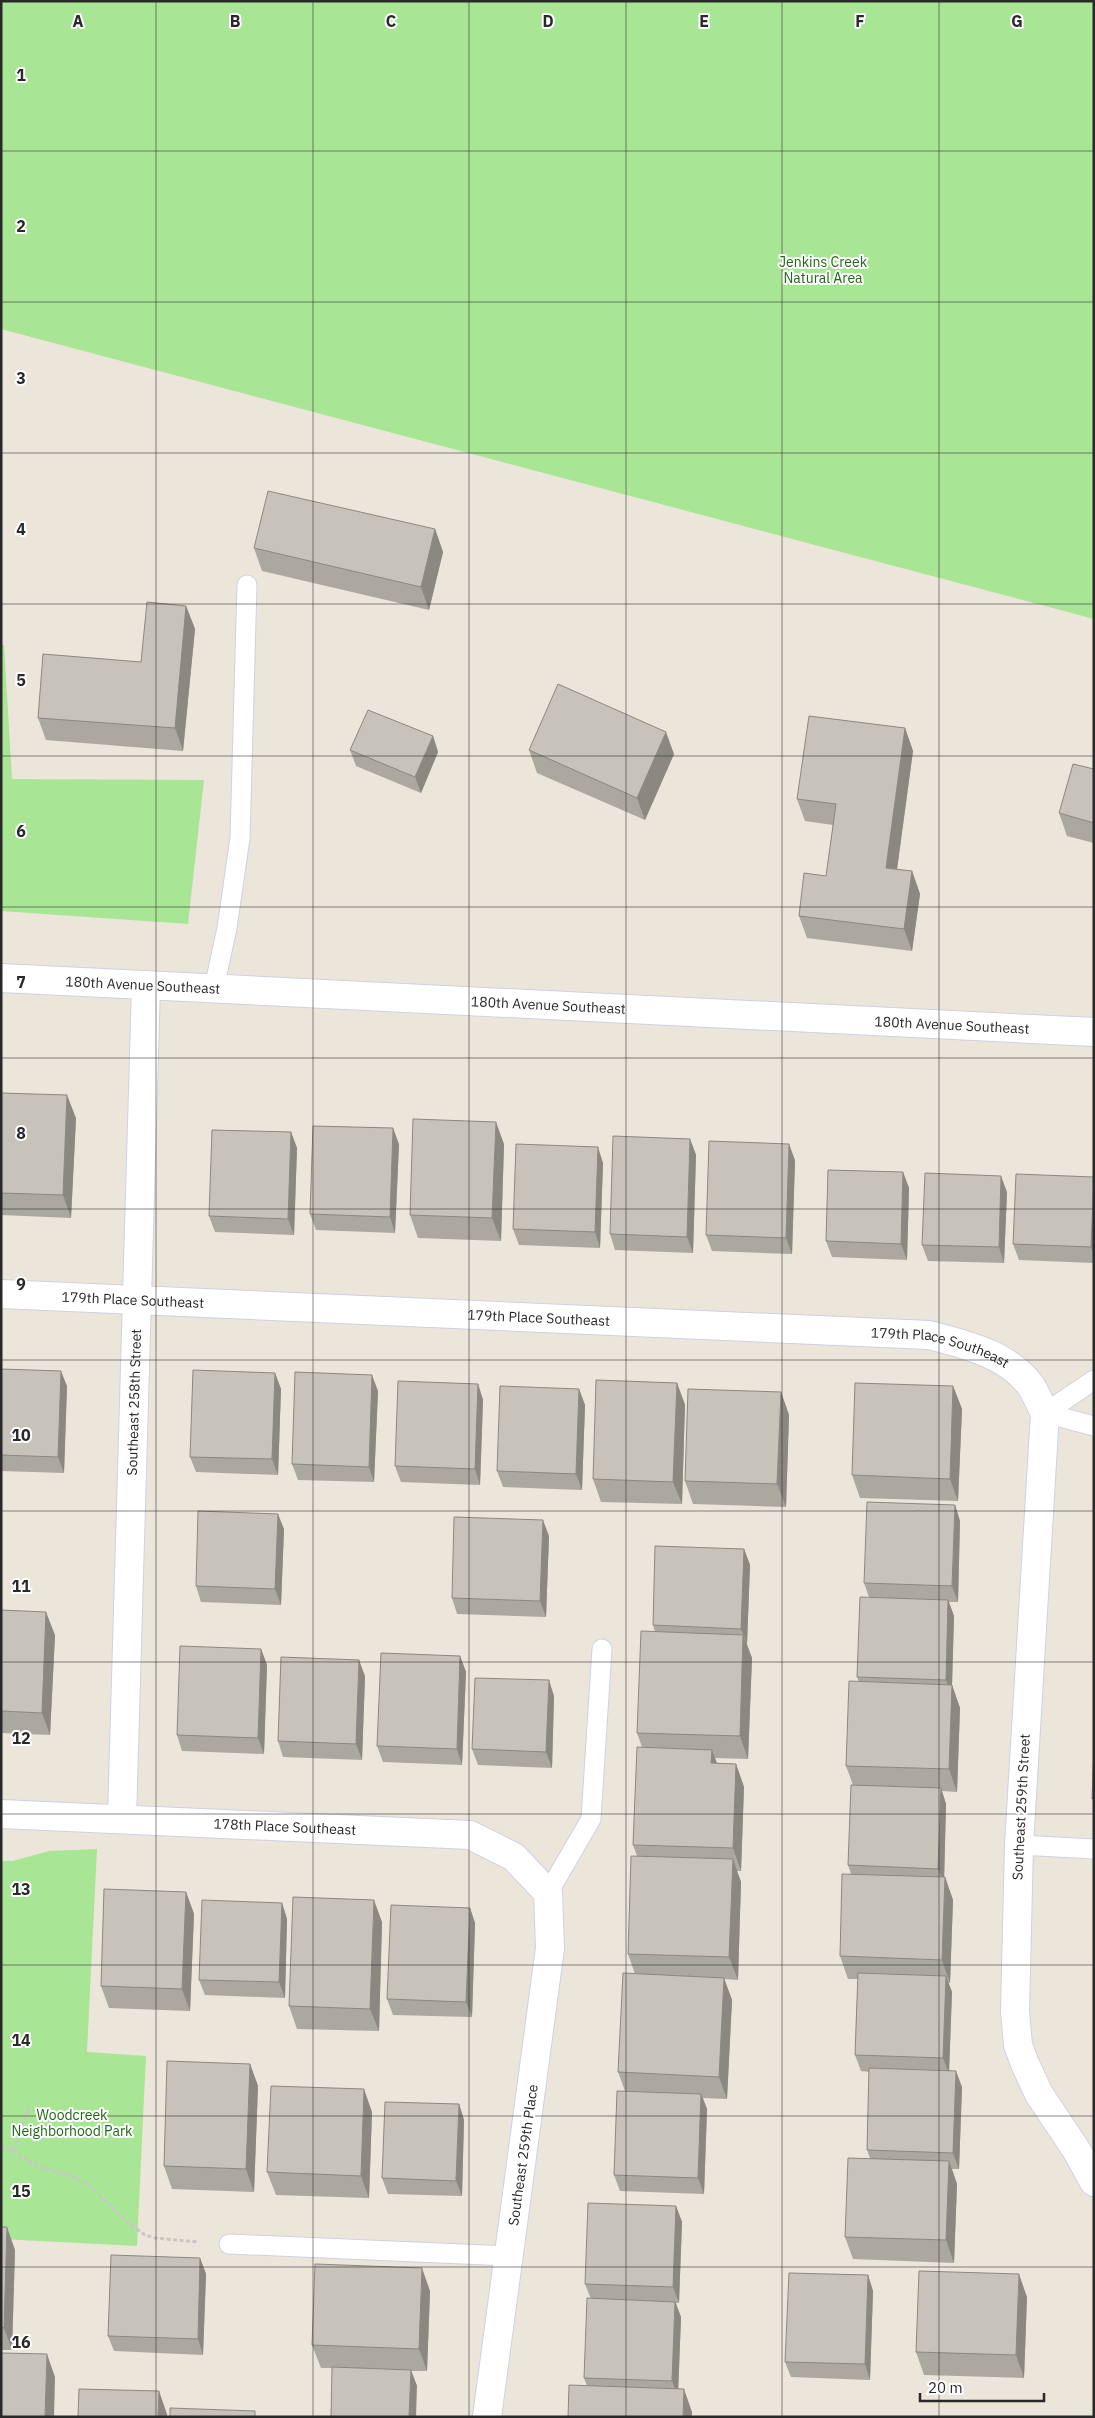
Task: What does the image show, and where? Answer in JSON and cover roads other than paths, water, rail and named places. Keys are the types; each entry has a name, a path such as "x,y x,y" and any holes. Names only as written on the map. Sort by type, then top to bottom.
{"street":[{"name":"180th Avenue Southeast","path":"1,978 1094,1032"},
{"name":"Southeast 258th Street","path":"122,1818 146,986"},
{"name":"179th Place Southeast","path":"1,1294 929,1335 986,1353 1012,1367 1031,1386 1045,1413"},
{"name":"Southeast 259th Street","path":"1045,1413 1019,1845 1014,1980 1018,2045 1039,2094 1077,2151 1094,2182"},
{"name":"178th Place Southeast","path":"1,1814 470,1835 514,1857 548,1893"},
{"name":"Southeast 259th Place","path":"487,2417 550,1948 548,1893"}],"lane":[{"path":"214,988 227,928 240,838 247,584"},
{"path":"1045,1413 1094,1380"},
{"path":"1045,1413 1094,1426"},
{"path":"548,1893 591,1819 602,1649"},
{"path":"1019,1845 1094,1849"},
{"path":"229,2244 509,2256"}],"park label":[{"name":"Jenkins Creek Natural Area","path":"823,270"},
{"name":"Woodcreek Neighborhood Park","path":"72,2124"}]}
